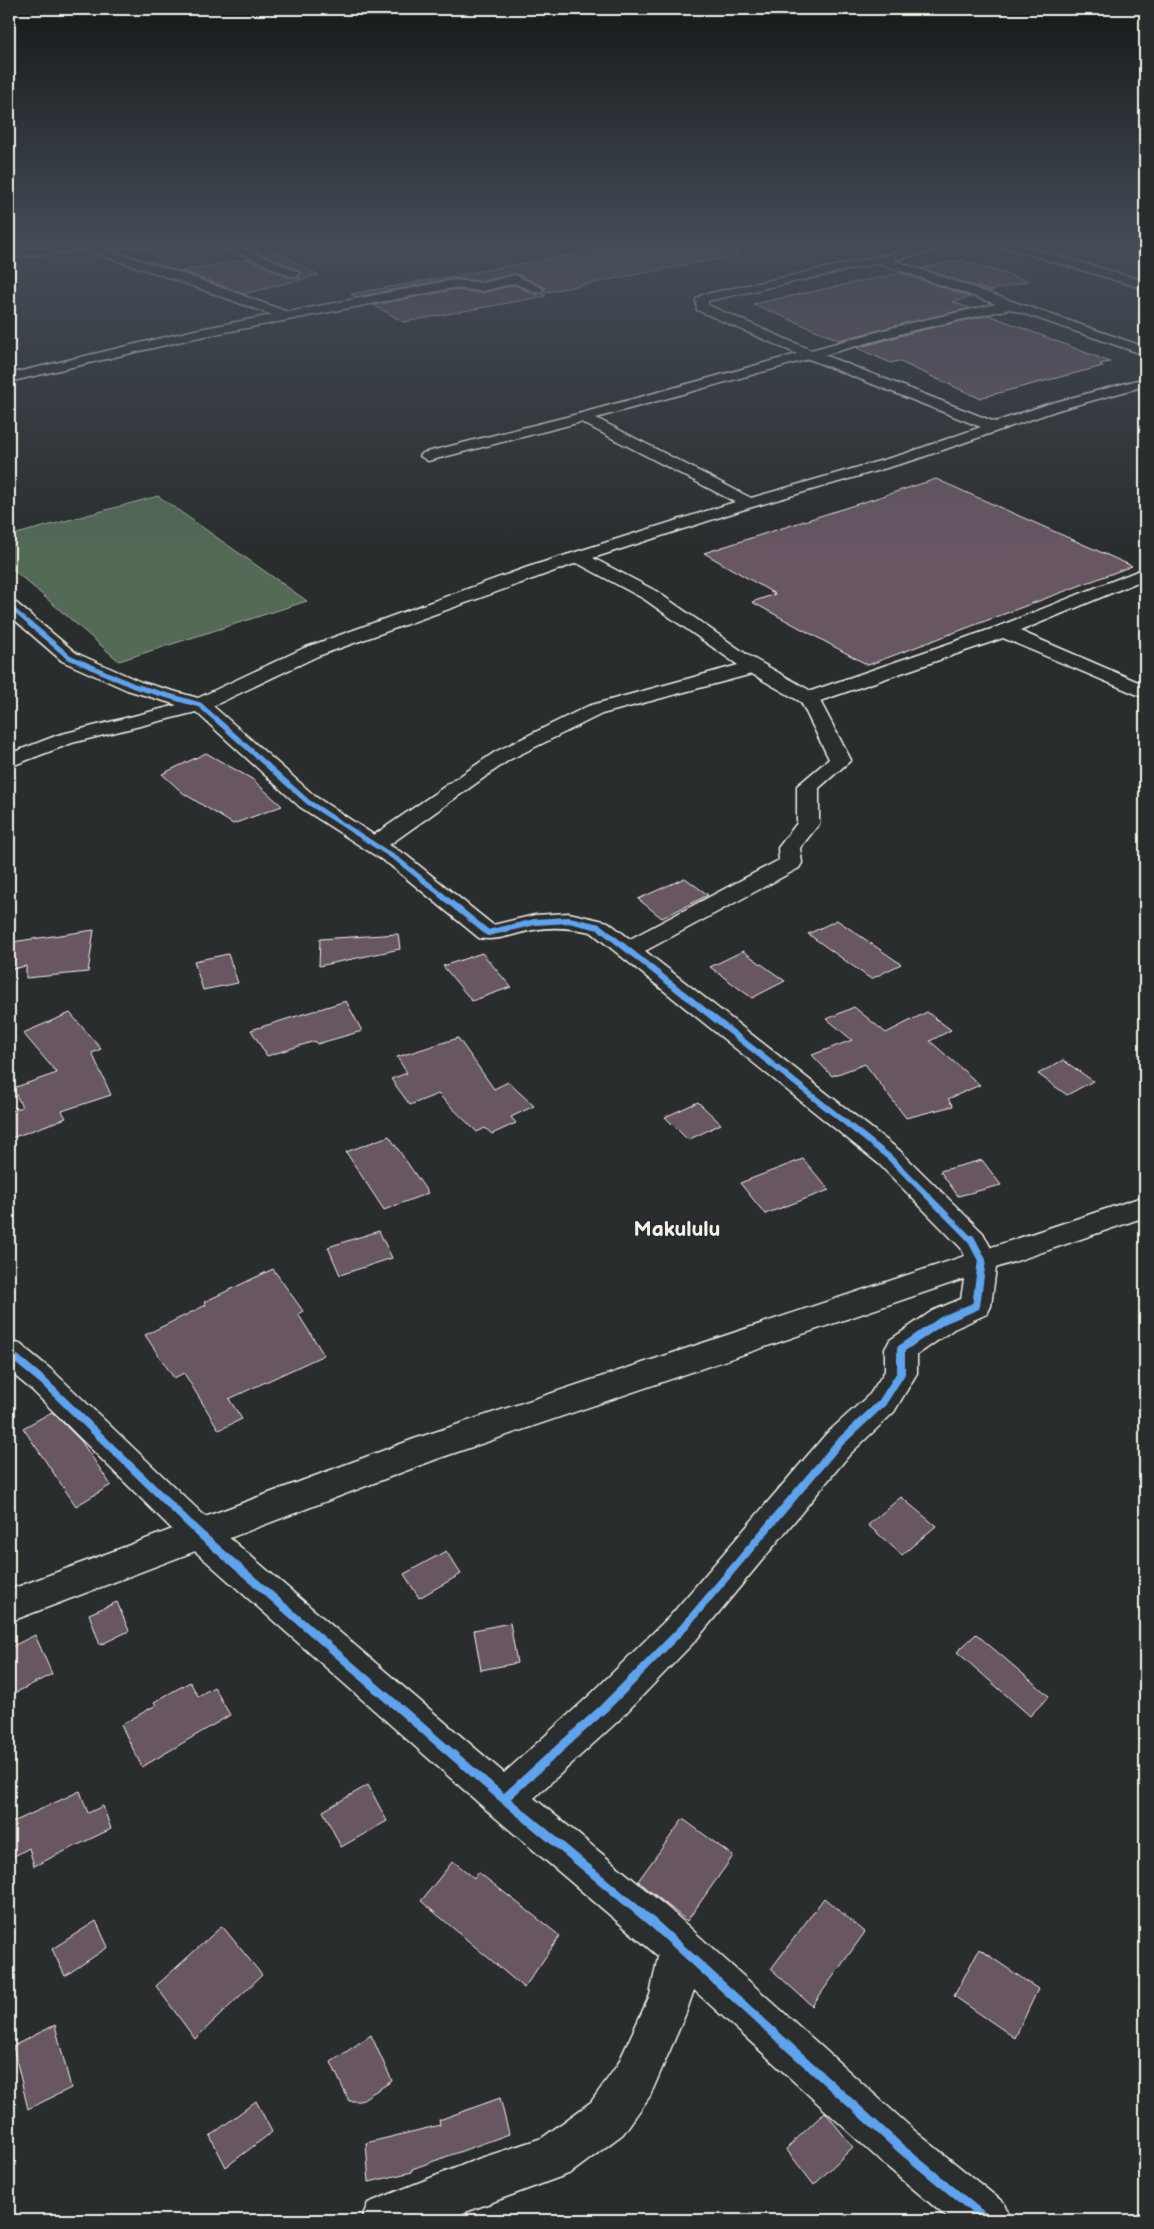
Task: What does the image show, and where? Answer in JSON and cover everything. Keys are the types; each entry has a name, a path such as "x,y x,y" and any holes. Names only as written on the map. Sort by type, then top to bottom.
{"street":[{"path":"9,378 148,345"},
{"path":"786,345 997,428"},
{"path":"428,456 584,417 689,386 847,345"},
{"path":"1127,345 1145,351"},
{"path":"9,762 65,739 200,705 311,652 534,571 750,503 909,457 1053,407 1145,382"},
{"path":"584,417 750,503"},
{"path":"580,558 650,595 754,667 809,698 840,760 808,786 808,824 789,848 791,863 630,950"},
{"path":"809,698 1004,631 1145,573"},
{"path":"9,606 69,658 134,686 200,705 308,802 398,860 488,933 535,922 569,920 599,927 889,1157 972,1241 982,1260 976,1306 943,1320 901,1349 901,1373 882,1403 838,1444 683,1628 604,1708 504,1799"},
{"path":"1004,631 1145,692"},
{"path":"374,845 502,756 595,710 754,667"},
{"path":"9,1606 426,1449 1145,1206"},
{"path":"9,1353 43,1380 200,1534 504,1799 654,1924 900,2148 987,2220"},
{"path":"385,2220 478,2183 555,2157 607,2118 634,2080 671,1998 681,1948"}],"green space":[{"path":"158,496 307,601 119,661 9,566 9,536"}],"building":[{"path":"868,345 1066,345 1110,362 1100,364 1103,366 979,398 898,361 891,363 857,348"},
{"path":"936,479 1132,566 868,665 752,602 775,594 704,553"},
{"path":"206,753 252,779 282,806 233,824 183,793 162,774"},
{"path":"685,878 708,895 662,918 638,899"},
{"path":"837,920 901,964 871,979 808,934"},
{"path":"94,930 88,972 26,978 26,966 12,969 12,942"},
{"path":"398,934 400,949 319,966 320,939"},
{"path":"743,951 785,981 752,998 710,967"},
{"path":"482,953 511,987 472,1001 443,966"},
{"path":"228,954 238,983 203,990 194,961"},
{"path":"346,1001 362,1031 317,1044 315,1041 267,1056 251,1030"},
{"path":"854,1007 886,1033 927,1012 951,1030 930,1041 980,1085 948,1099 953,1106 906,1118 865,1064 832,1076 812,1055 852,1040 827,1019"},
{"path":"70,1013 101,1049 92,1053 111,1095 62,1111 66,1118 9,1139 9,1112 22,1107 13,1088 57,1073 23,1033"},
{"path":"458,1038 494,1089 508,1082 534,1106 511,1117 516,1123 492,1134 485,1128 477,1132 438,1094 410,1105 391,1079 407,1073 397,1057"},
{"path":"1063,1060 1093,1081 1067,1095 1038,1074"},
{"path":"698,1102 721,1124 688,1140 665,1117"},
{"path":"389,1136 428,1193 384,1210 346,1152"},
{"path":"803,1159 829,1190 765,1214 740,1183"},
{"path":"982,1160 1001,1185 958,1196 940,1171"},
{"path":"379,1231 392,1258 340,1275 328,1247"},
{"path":"273,1269 303,1311 298,1314 324,1355 229,1399 242,1419 219,1430 184,1373 174,1378 145,1335 206,1305 204,1302"},
{"path":"52,1412 81,1441 111,1485 76,1506 23,1428"},
{"path":"901,1497 936,1526 902,1555 868,1525"},
{"path":"446,1551 461,1574 419,1598 404,1574"},
{"path":"117,1602 129,1631 100,1645 89,1614"},
{"path":"510,1623 517,1663 481,1670 474,1630"},
{"path":"976,1634 1049,1696 1030,1716 957,1652"},
{"path":"35,1635 52,1674 9,1696 9,1648"},
{"path":"190,1682 198,1696 214,1687 230,1715 142,1767 121,1725 156,1705 154,1702"},
{"path":"368,1785 387,1821 341,1847 323,1811"},
{"path":"80,1791 88,1813 103,1806 111,1829 34,1866 29,1848 9,1859 9,1824"},
{"path":"683,1819 733,1856 687,1921 638,1881"},
{"path":"453,1861 474,1878 478,1872 560,1936 524,1988 421,1901"},
{"path":"824,1898 865,1932 812,2006 771,1969"},
{"path":"96,1921 108,1947 65,1976 52,1949"},
{"path":"222,1926 262,1975 195,2039 156,1986"},
{"path":"979,1949 1038,1989 1015,2038 954,1996"},
{"path":"55,2025 71,2088 28,2109 13,2046"},
{"path":"371,2035 392,2081 360,2101 349,2101 331,2062"},
{"path":"500,2098 509,2134 412,2169 412,2172 369,2182 366,2143 440,2125 439,2120"},
{"path":"256,2101 272,2132 226,2167 210,2136"},
{"path":"825,2112 853,2147 814,2185 786,2149"}],"cycle path":[{"path":"9,606 69,657 134,686 200,705 308,802 398,860 488,933 535,922 569,920 599,927 889,1157 972,1241 982,1260 976,1306 943,1320 901,1349 901,1373 882,1403 838,1444 683,1628 604,1708 504,1799"},
{"path":"9,1353 43,1381 200,1534 504,1799 654,1924 900,2148 987,2220"}],"district":[{"name":"Makululu","path":"677,1229"}]}
